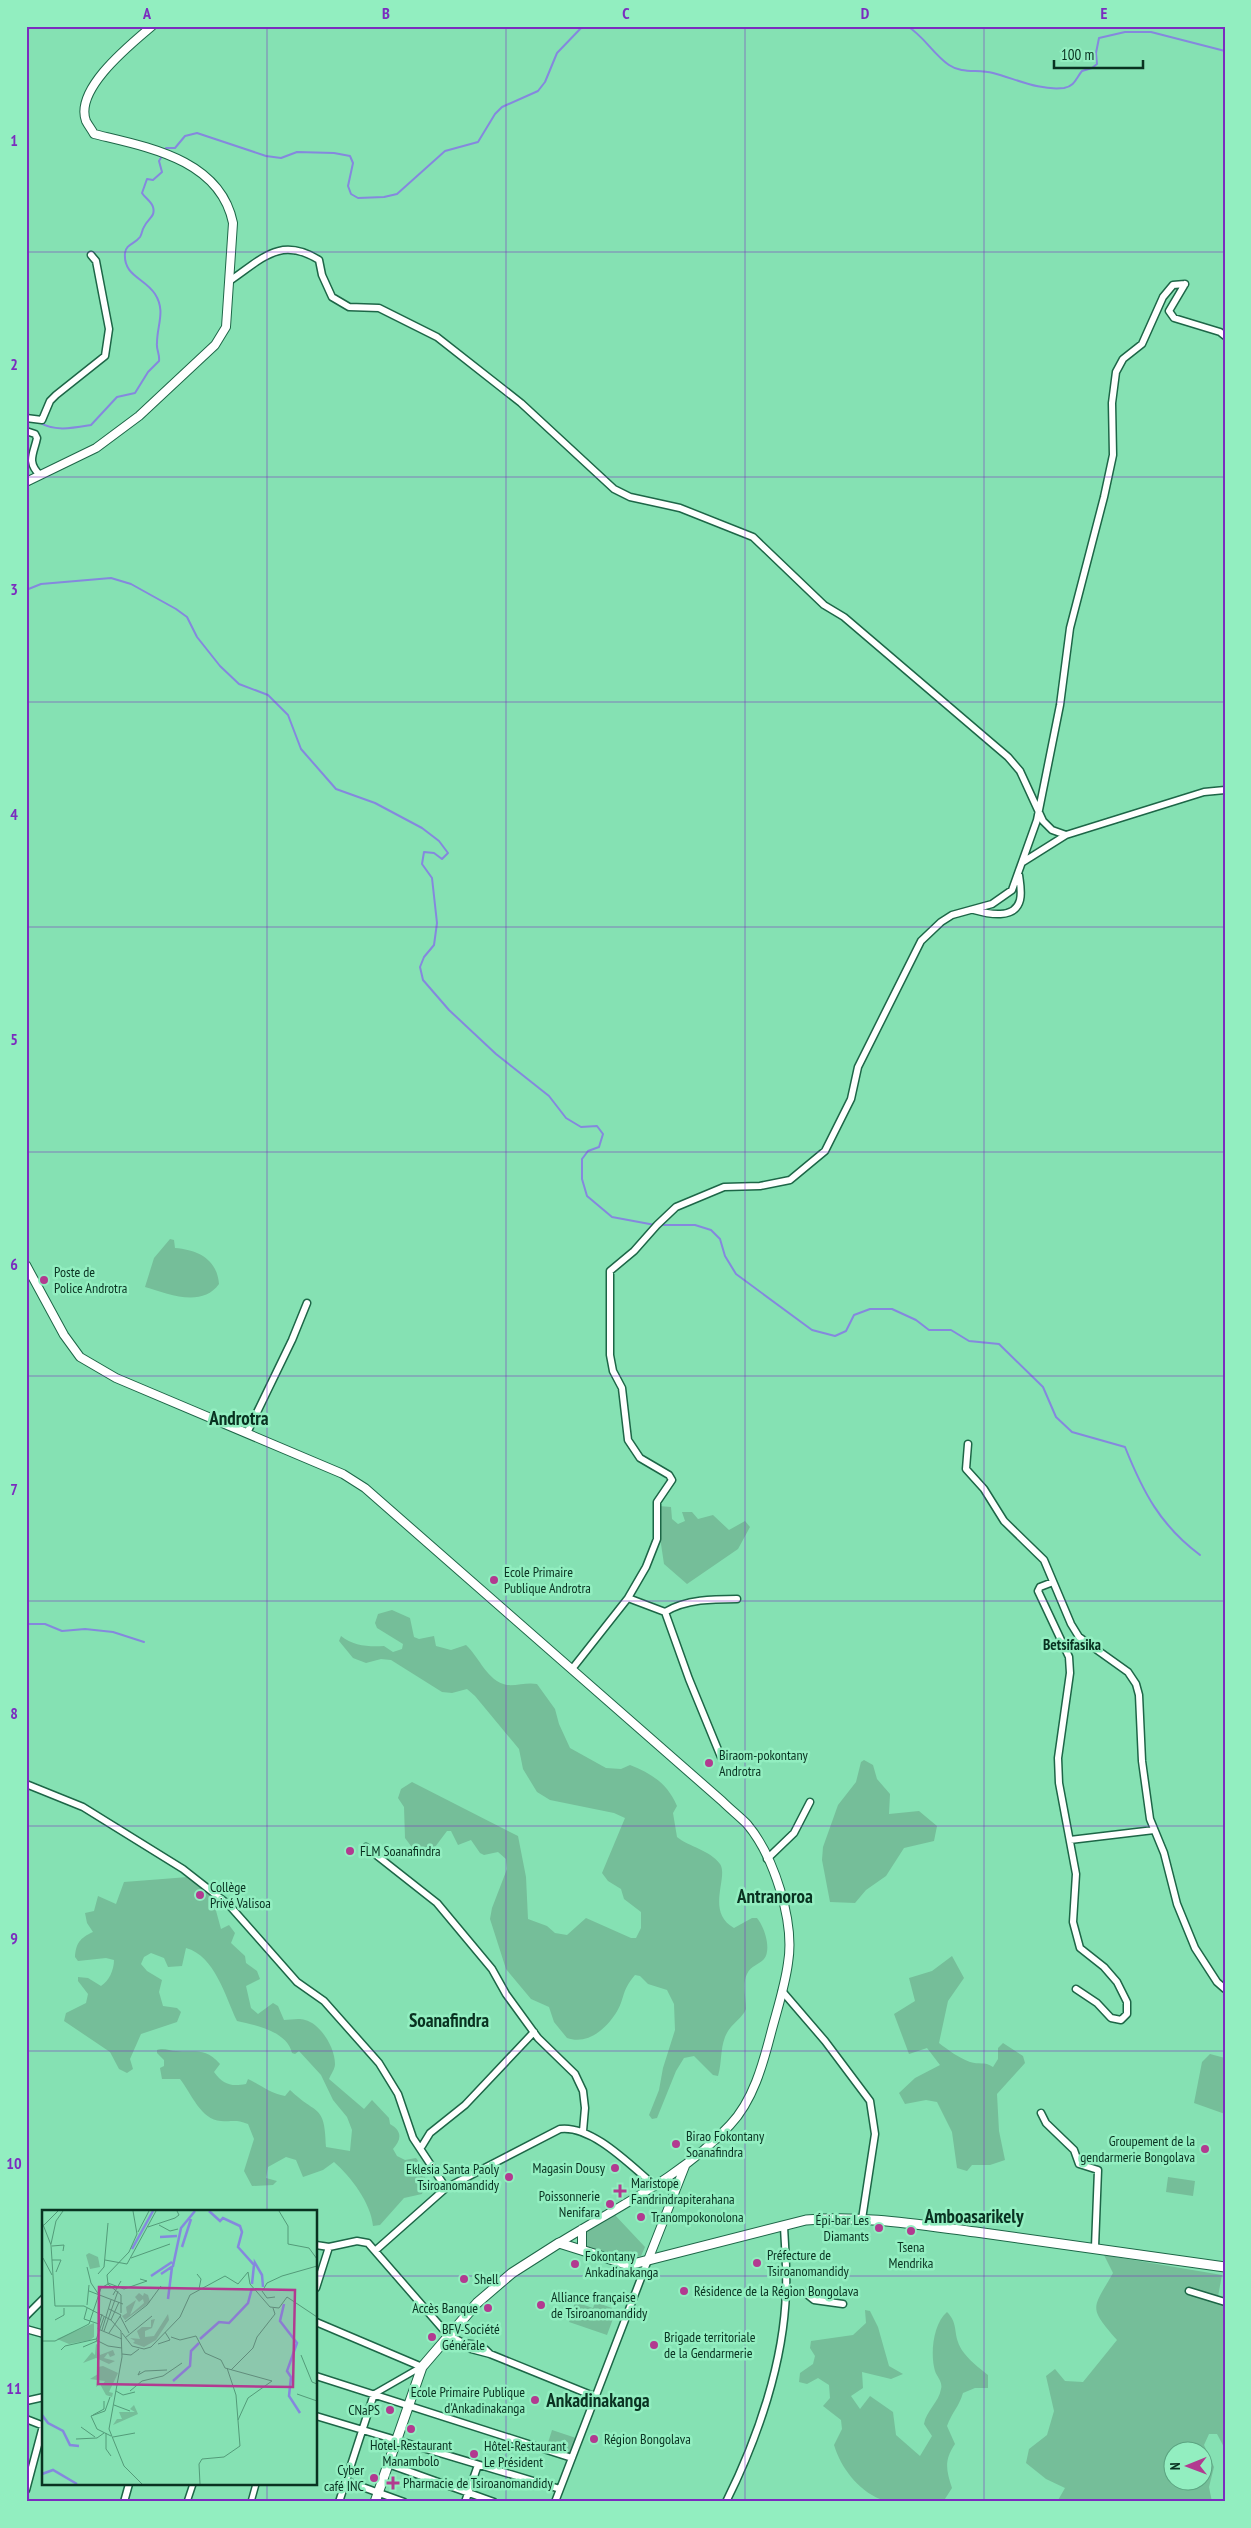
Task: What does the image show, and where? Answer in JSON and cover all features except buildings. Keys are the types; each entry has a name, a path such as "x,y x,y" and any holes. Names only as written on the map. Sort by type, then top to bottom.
{"main road":[{"path":"375,2502 422,2366 477,2303 512,2273 559,2243 629,2265 806,2220 862,2219 1095,2248 1225,2268"}],"street":[{"path":"26,482 96,448 139,416 215,345 226,327 234,234 230,209 208,179 173,155 94,134 85,120 86,102 96,83 119,54 152,26"},
{"path":"231,280 278,249 289,249 312,255 319,260 322,275 332,297 349,307 379,308 437,337 521,403 614,489 630,497 680,508 753,536 824,604 844,617 1008,757 1020,771 1043,821 1052,830 1066,835"},
{"path":"26,418 42,420 50,401 105,356 109,329 96,260 91,255"},
{"path":"572,1669 628,1598 646,1567 657,1539 657,1502 672,1480 669,1474 640,1458 628,1440 622,1388 613,1371 610,1355 610,1271 634,1251 657,1225 676,1208 724,1188 760,1186 790,1180 825,1151 851,1099 858,1067 921,941 940,922 952,915 992,904 1012,890 1039,810 1060,705 1070,628 1113,455 1112,403 1116,372 1123,359 1142,344 1163,297 1173,284 1186,284 1169,311 1174,318 1220,332 1225,336"},
{"path":"26,431 36,434 37,438 31,455 32,464 40,475"},
{"path":"1023,862 1066,835 1204,792 1225,790"},
{"path":"973,909 994,915 1006,913 1016,907 1020,900 1018,873"},
{"path":"26,1265 64,1335 80,1357 116,1378 343,1474 365,1488 746,1824 767,1859 778,1883 787,1914 789,1929 788,1962 765,2056 751,2093 732,2123 685,2166 559,2243"},
{"path":"247,1433 292,1340 307,1303"},
{"path":"968,1444 966,1469 984,1489 1004,1521 1044,1560 1071,1624 1079,1637 1128,1672 1136,1684 1139,1695 1142,1761 1150,1819 1169,1866 1177,1904 1195,1948 1217,1982 1225,1988"},
{"path":"1053,1582 1040,1587 1038,1591 1069,1657 1070,1673 1058,1758 1059,1783 1076,1874 1073,1922 1080,1948 1086,1955 1104,1967 1117,1982 1127,2002 1127,2014 1121,2020 1112,2018 1096,2003 1076,1989"},
{"path":"628,1598 665,1612"},
{"path":"665,1612 673,1607 710,1599 738,1599"},
{"path":"665,1612 688,1679 721,1757"},
{"path":"26,1784 83,1807 182,1869 228,1905 297,1982 324,2001 379,2063 398,2094 413,2138 446,2188"},
{"path":"767,1859 777,1852 794,1833 810,1802"},
{"path":"1070,1840 1154,1830"},
{"path":"366,1847 437,1903 492,1969 506,1994 534,2032 575,2074 583,2092 586,2108 582,2131"},
{"path":"782,1991 825,2041 870,2101 875,2134 862,2219"},
{"path":"422,2146 430,2133 466,2105 534,2032"},
{"path":"1041,2113 1046,2122 1074,2150 1079,2164 1098,2170 1095,2248"},
{"path":"376,2250 446,2188 560,2129 571,2128 590,2134 654,2185"},
{"path":"555,2502 685,2166"},
{"path":"726,2502 773,2382 786,2292 784,2226"},
{"path":"582,2229 582,2250"},
{"path":"318,2245 329,2247 358,2241 368,2243 448,2335 465,2344 471,2350 490,2354 596,2397"},
{"path":"318,2282 329,2247"},
{"path":"1189,2291 1225,2302"},
{"path":"786,2292 804,2292 814,2300 844,2304"},
{"path":"26,2316 42,2300"},
{"path":"318,2323 422,2366"},
{"path":"26,2329 42,2333"},
{"path":"339,2502 374,2394 422,2366"},
{"path":"318,2377 572,2458"},
{"path":"26,2401 42,2397"},
{"path":"318,2417 560,2489"},
{"path":"26,2419 42,2426"},
{"path":"26,2490 42,2430"},
{"path":"388,2464 494,2502"},
{"path":"465,2502 478,2465"},
{"path":"346,2481 404,2502"},
{"path":"124,2502 128,2486"},
{"path":"187,2502 192,2486"},
{"path":"251,2502 255,2486"}],"green space":[{"path":"170,1239 174,1240 175,1248 191,1251 205,1257 215,1268 219,1284 212,1291 203,1296 184,1297 145,1287 154,1258"},
{"path":"659,1506 671,1507 672,1519 678,1524 685,1521 682,1512 692,1512 698,1519 713,1515 729,1530 745,1521 750,1527 738,1549 687,1584 664,1564 658,1524"},
{"path":"392,1610 410,1618 414,1637 419,1639 434,1636 436,1646 451,1650 466,1645 489,1674 500,1683 507,1685 537,1684 555,1709 559,1724 570,1748 606,1768 621,1769 630,1765 645,1772 664,1785 677,1806 673,1813 677,1837 711,1855 720,1864 722,1877 719,1904 725,1921 734,1928 752,1918 757,1918 762,1926 767,1944 766,1955 762,1961 749,1971 746,1978 744,1986 746,2009 725,2037 718,2076 713,2075 694,2056 684,2058 676,2071 657,2118 652,2119 649,2115 659,2090 663,2068 675,2030 674,2004 667,1990 648,1984 640,1976 635,1975 625,1990 616,2013 607,2025 588,2038 574,2040 567,2038 554,2022 549,2007 531,1999 506,1969 490,1919 492,1908 507,1869 506,1859 498,1852 484,1855 480,1853 471,1840 458,1845 451,1831 447,1831 432,1851 417,1854 405,1838 404,1807 398,1798 401,1789 412,1782 518,1836 526,1877 528,1919 547,1926 555,1933 567,1935 586,1918 631,1938 636,1938 641,1928 641,1912 624,1899 621,1889 608,1881 602,1873 625,1818 614,1813 550,1800 537,1792 523,1769 519,1749 467,1689 452,1693 442,1692 391,1660 381,1659 366,1663 353,1658 339,1641 341,1636 361,1645 384,1646 393,1652 402,1649 403,1644 377,1628 375,1623 378,1614"},
{"path":"864,1760 873,1765 877,1779 890,1794 889,1814 919,1811 937,1826 934,1841 904,1848 886,1876 866,1890 855,1903 830,1902 822,1860 823,1847 838,1805 856,1782 861,1762"},
{"path":"188,1877 217,1901 215,1907 221,1929 229,1925 235,1933 231,1943 245,1956 246,1963 257,1971 260,1979 246,1986 251,2008 258,2014 273,2003 278,2006 284,2020 303,2019 311,2022 322,2031 333,2051 335,2066 329,2079 364,2109 372,2100 389,2118 390,2124 399,2132 398,2142 393,2149 397,2156 405,2160 416,2158 422,2167 425,2180 422,2194 404,2198 380,2225 373,2226 368,2208 359,2191 334,2162 323,2170 303,2177 296,2160 286,2157 268,2167 266,2178 277,2181 273,2185 252,2186 244,2171 254,2139 248,2124 237,2121 221,2121 208,2116 197,2105 180,2079 162,2079 160,2068 164,2066 164,2060 157,2053 157,2050 205,2053 220,2064 214,2072 227,2084 246,2084 248,2079 280,2095 285,2096 290,2090 321,2116 324,2123 326,2147 350,2151 352,2130 347,2117 333,2100 321,2075 299,2051 295,2054 292,2053 289,2045 277,2034 261,2027 237,2021 218,1978 205,1959 196,1952 186,1948 182,1966 168,1967 164,1958 151,1953 144,1957 141,1964 147,1971 162,1980 159,1992 163,2006 177,2008 181,2012 177,2022 141,2034 130,2059 133,2069 127,2073 119,2069 110,2052 64,2021 66,2013 86,2003 88,1994 78,1981 78,1977 88,1978 101,1986 109,1978 113,1968 114,1960 106,1958 78,1961 75,1957 76,1948 80,1942 85,1936 93,1932 87,1923 85,1913 94,1911 98,1896 116,1904 124,1882"},
{"path":"952,1956 964,1978 948,2001 939,2043 966,2060 993,2067 998,2059 998,2048 1003,2043 1023,2056 1025,2063 997,2094 999,2131 1005,2160 990,2165 972,2165 967,2171 957,2168 952,2132 937,2102 926,2100 905,2104 899,2093 915,2078 940,2065 927,2048 909,2054 894,2014 915,2001 909,1978 932,1971"},
{"path":"1210,2054 1225,2058 1225,2114 1194,2103 1202,2062"},
{"path":"1168,2177 1195,2181 1193,2196 1166,2192"},
{"path":"614,2214 645,2247 641,2256 627,2257 614,2255 587,2247 587,2231"},
{"path":"1104,2255 1222,2275 1217,2302 1225,2305 1225,2449 1217,2434 1209,2434 1206,2440 1164,2440 1164,2490 1210,2490 1212,2502 1057,2502 1065,2488 1046,2479 1026,2463 1029,2449 1047,2435 1054,2411 1046,2376 1055,2369 1065,2381 1083,2382 1117,2340 1097,2314 1097,2301 1113,2273"},
{"path":"575,2302 593,2308 595,2302 612,2308 610,2314 614,2316 607,2335 569,2322"},
{"path":"865,2310 870,2311 878,2327 889,2366 903,2374 891,2379 862,2372 863,2388 851,2396 860,2409 870,2396 893,2412 896,2435 920,2456 932,2436 924,2424 925,2419 938,2398 941,2389 941,2382 935,2371 933,2348 936,2331 942,2317 947,2312 954,2323 958,2342 963,2352 988,2375 988,2388 975,2388 963,2393 947,2426 955,2444 949,2455 947,2465 952,2488 943,2502 881,2502 880,2499 865,2490 851,2477 837,2454 834,2445 842,2429 841,2420 823,2406 830,2398 829,2385 818,2378 807,2384 799,2382 800,2373 813,2364 815,2356 810,2348 811,2341 853,2335 866,2323"},
{"path":"552,2430 576,2438 570,2453 547,2446"}],"waterway":[{"path":"164,152 166,148 175,148 185,136 197,133 266,156 281,158 297,152 334,153 350,156 353,163 348,186 351,194 358,198 384,197 397,194 445,151 478,142 495,114 502,107 538,91 545,82 557,53 583,26"},
{"path":"907,26 943,61 954,68 993,73 1046,88 1064,88 1071,85 1082,71 1092,68 1097,64 1096,53 1099,38 1125,32 1151,32 1225,51"},
{"path":"39,422 57,428 91,425 117,397 135,393 148,372 159,361 157,336 160,306 151,289 127,267 125,253 127,248 140,237 145,224 153,213 152,205 142,193 147,179 153,180 162,172 159,161 162,156"},
{"path":"26,414 31,416"},
{"path":"26,590 41,584 111,578 131,584 176,609 187,617 197,637 220,666 239,684 268,695 288,715 301,749 336,789 375,803 422,828 439,841 448,853 442,859 434,853 424,852 422,864 432,878 437,923 434,945 424,957 420,967 423,980 449,1010 496,1054 549,1096 566,1118 581,1127 597,1126 603,1134 599,1147 588,1151 582,1159 582,1179 587,1196 612,1217 655,1225"},
{"path":"660,1225 695,1225 711,1230 720,1239 725,1256 736,1274 812,1330 835,1336 846,1331 854,1315 870,1309 892,1309 916,1320 929,1330 951,1330 969,1341 999,1344 1043,1387 1056,1417 1072,1432 1125,1447 1146,1493 1163,1520 1186,1544 1200,1555"},
{"path":"26,1624 45,1624 62,1631 85,1629 113,1632 144,1642"}],"place":[{"name":"Poste de Police Androtra","path":"44,1280"},
{"name":"Ecole Primaire Publique Androtra","path":"494,1580"},
{"name":"Biraom-pokontany Androtra","path":"709,1763"},
{"name":"FLM Soanafindra","path":"350,1851"},
{"name":"Collège Privé Valisoa","path":"200,1895"},
{"name":"Birao Fokontany Soanafindra","path":"676,2144"},
{"name":"Groupement de la gendarmerie Bongolava","path":"1205,2149"},
{"name":"Magasin Dousy","path":"615,2168"},
{"name":"Eklesia Santa Paoly Tsiroanomandidy","path":"509,2177"},
{"name":"Maristope Fandrindrapiterahana","path":"620,2191"},
{"name":"Poissonnerie Nenifara","path":"610,2204"},
{"name":"Tranompokonolona","path":"641,2217"},
{"name":"Épi-bar Les Diamants","path":"879,2228"},
{"name":"Tsena Mendrika","path":"911,2231"},
{"name":"Préfecture de Tsiroanomandidy","path":"757,2263"},
{"name":"Fokontany Ankadinakanga","path":"575,2264"},
{"name":"Shell","path":"464,2279"},
{"name":"Résidence de la Région Bongolava","path":"684,2291"},
{"name":"Alliance française de Tsiroanomandidy","path":"541,2305"},
{"name":"Accès Banque","path":"488,2308"},
{"name":"BFV-Société Générale","path":"432,2337"},
{"name":"Brigade territoriale de la Gendarmerie","path":"654,2345"},
{"name":"Ecole Primaire Publique d'Ankadinakanga","path":"535,2400"},
{"name":"CNaPS","path":"390,2410"},
{"name":"Hotel-Restaurant Manambolo","path":"411,2429"},
{"name":"Région Bongolava","path":"594,2439"},
{"name":"Hôtel-Restaurant Le Président","path":"474,2454"},
{"name":"Cyber café INC","path":"374,2478"},
{"name":"Pharmacie de Tsiroanomandidy","path":"393,2483"}],"district":[{"name":"Androtra","path":"239,1418"},
{"name":"Betsifasika","path":"1072,1645"},
{"name":"Antranoroa","path":"775,1896"},
{"name":"Soanafindra","path":"449,2020"},
{"name":"Amboasarikely","path":"974,2216"},
{"name":"Ankadinakanga","path":"598,2400"}]}
